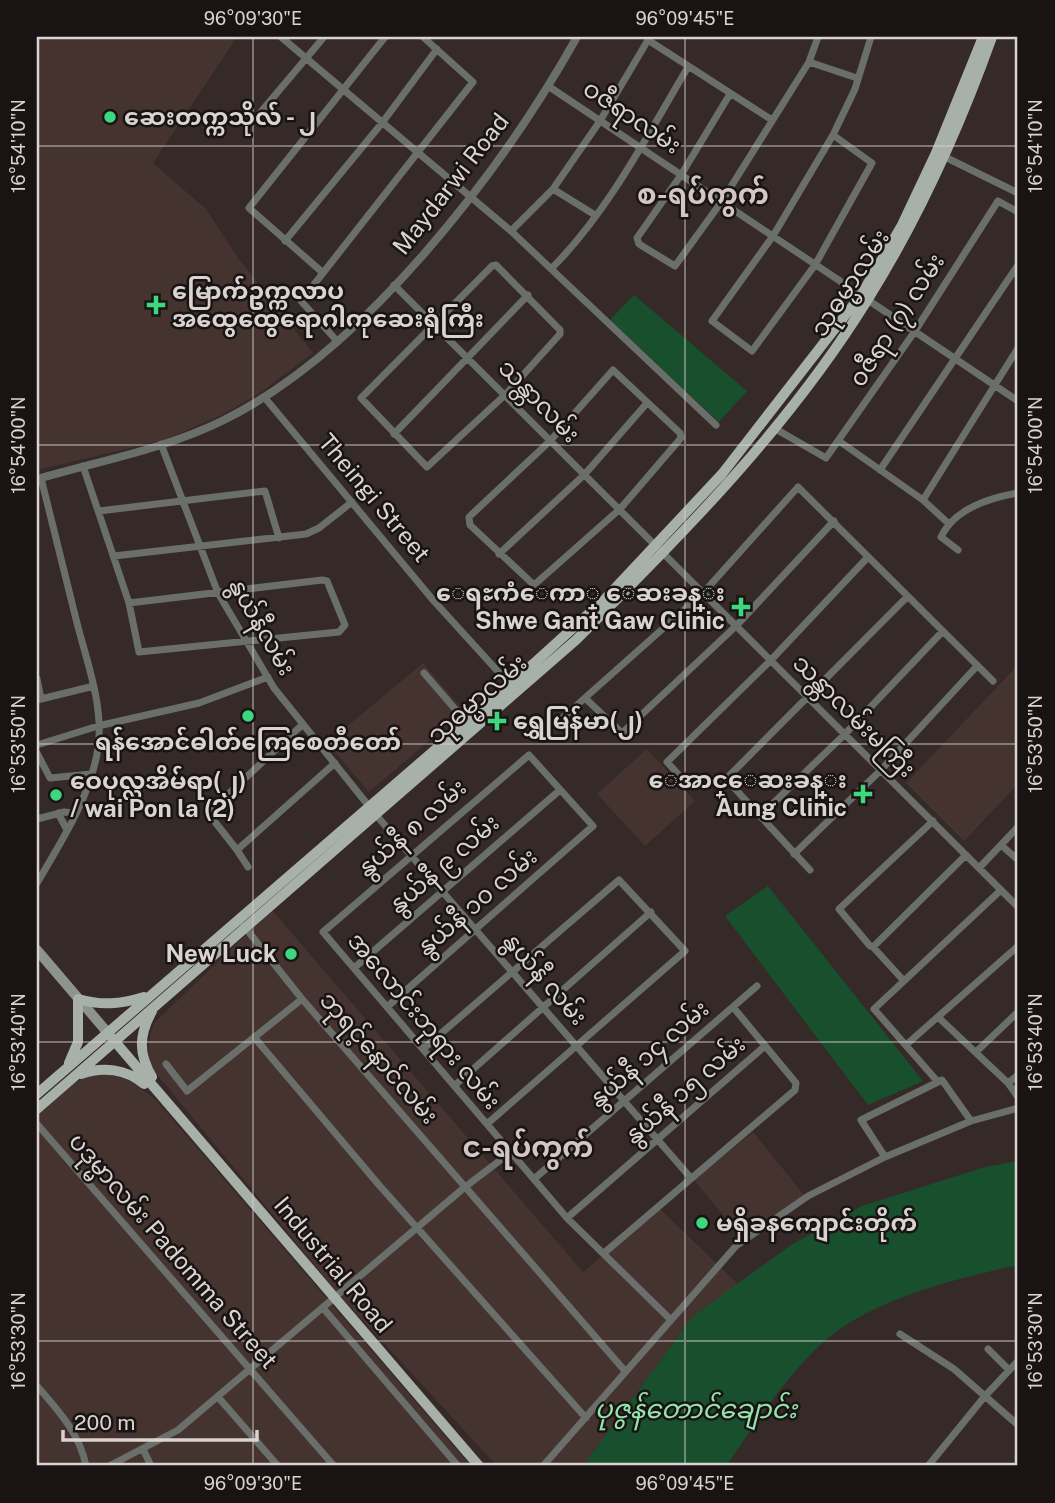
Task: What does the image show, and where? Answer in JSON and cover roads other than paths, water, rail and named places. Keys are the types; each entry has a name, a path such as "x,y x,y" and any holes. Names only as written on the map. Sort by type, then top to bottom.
{"main road":[{"name":"သုဓမ္မာလမ်း","path":"967,90 983,37"},
{"name":"သုဓမ္မာလမ်း","path":"37,1109 70,1073 110,1036 513,689 605,598 659,550 774,428 908,232 945,157 967,90 992,37"},
{"name":"သုဓမ္မာလမ်း","path":"659,550 865,298 960,108"},
{"name":"သုဓမ္မာလမ်း","path":"154,998 244,926 467,723 513,689"},
{"path":"37,950 167,1104"},
{"path":"78,999 97,1004 154,998 143,1028 140,1046 145,1066 167,1104"},
{"path":"78,999 78,1042 70,1073 92,1070 124,1072 133,1075 167,1104"},
{"name":"သုဓမ္မာလမ်း","path":"37,1094 70,1073"},
{"name":"Industrial Road","path":"167,1104 476,1466"}],"street":[{"path":"281,37 511,231 716,425"},
{"path":"260,113 324,37"},
{"path":"322,272 248,209 385,37"},
{"path":"337,341 301,301 472,82 423,37"},
{"name":"Maydarwi Road","path":"39,479 161,444 223,420 265,398 337,341 394,285 470,196 512,141 576,37"},
{"path":"730,94 636,242 675,266 722,201 809,62 818,37"},
{"path":"833,135 872,162 815,265 752,351 712,321 773,236 833,135 855,89 871,37"},
{"path":"511,231 552,189 600,121 648,40 772,121"},
{"path":"285,241 382,123 437,49"},
{"path":"809,62 857,78"},
{"path":"551,269 573,247 595,215 641,147 688,67"},
{"name":"ဝဇီရာလမ်း","path":"548,86 1018,401"},
{"path":"945,157 1018,193"},
{"path":"552,189 595,215"},
{"name":"၀ဇီရာ (၇) လမ်း","path":"774,428 826,458 915,331 998,201 1018,212"},
{"path":"496,265 528,295 560,334 506,394 432,466 422,464 362,400 492,266 496,265"},
{"path":"880,470 1018,265"},
{"name":"သန္တာလမ်း","path":"394,285 437,324 659,550"},
{"path":"394,434 528,295"},
{"path":"923,500 1018,348"},
{"path":"614,370 647,403 680,433 681,438 620,509 534,585 499,554 468,521 550,441 614,370"},
{"name":"Theingi Street","path":"265,398 433,600 513,689"},
{"path":"499,554 584,474 647,403"},
{"path":"839,441 923,500 948,523"},
{"name":"နွယ်နီလမ်း","path":"161,444 218,593 244,640 302,725 373,810"},
{"path":"83,466 129,603 139,652 344,630 327,581 129,603"},
{"path":"37,883 67,831 91,774 98,748 94,686 39,479"},
{"path":"559,722 703,593 798,487 993,681"},
{"path":"99,512 265,491 279,538"},
{"path":"958,550 941,537 948,523 974,506 1018,493"},
{"path":"114,556 279,538 319,528 352,502"},
{"path":"586,699 620,734 736,626 834,521"},
{"name":"သန္တာလမ်းမကြီး","path":"659,550 1018,907"},
{"path":"687,784 667,762 771,660 869,557"},
{"path":"810,870 726,779 907,597"},
{"path":"760,816 844,735 942,632"},
{"path":"794,853 881,770 977,666"},
{"path":"424,673 467,723"},
{"path":"37,744 98,726 200,703 268,677"},
{"path":"37,679 39,699 94,686"},
{"path":"248,867 208,813 302,725"},
{"path":"37,753 50,778 91,774"},
{"name":"နွယ်နီ ၈ လမ်း","path":"323,932 528,755 560,790"},
{"path":"237,850 335,763"},
{"name":"နွယ်နီ ၁၀ လမ်း","path":"387,1007 593,826 560,790"},
{"name":"နွယ်နီ ၉ လမ်း","path":"354,968 560,790"},
{"name":"နွယ်နီ လမ်း","path":"373,810 691,1177"},
{"path":"37,819 58,813 75,813"},
{"path":"58,813 67,831"},
{"path":"904,981 839,912 933,821"},
{"path":"979,868 1018,827"},
{"path":"1001,845 1018,860"},
{"path":"873,947 966,855"},
{"path":"423,1049 621,879 651,912 685,952 487,1124"},
{"path":"938,1082 874,1009 1001,890"},
{"path":"454,1086 651,912"},
{"name":"ဘုရင့်နောင်လမ်း","path":"244,926 302,999 625,1371"},
{"name":"အလောင်းဘုရား လမ်း","path":"323,932 567,1218 670,1319"},
{"path":"906,1045 1018,946"},
{"name":"နွယ်နီ ၁၄ လမ်း","path":"534,1179 757,986"},
{"path":"166,1064 187,1090 302,999"},
{"path":"604,1253 795,1090 796,1083 733,1007"},
{"path":"975,1052 1018,1012"},
{"path":"938,1017 1008,1083 1018,1097"},
{"path":"254,1037 379,1185 586,1418"},
{"name":"နွယ်နီ ၁၅ လမ်း","path":"567,1218 765,1046"},
{"path":"1008,1083 1018,1075"},
{"path":"886,1157 861,1120 938,1082 944,1081 971,1121"},
{"path":"543,1466 736,1246 808,1196 886,1157 971,1121 1018,1108"},
{"name":"ပဒုမ္မာလမ်း Padomma Street","path":"37,1124 334,1466"},
{"path":"109,1466 178,1430 465,1187 511,1153"},
{"path":"323,1308 458,1466"},
{"path":"900,1334 954,1369 1018,1425"},
{"path":"988,1349 1009,1370"},
{"path":"928,1466 985,1396 1018,1361"},
{"path":"37,1386 69,1426 83,1453 86,1466"},
{"path":"218,1397 278,1466"},
{"path":"143,1449 151,1466"}],"water":[{"path":"634,295 747,391 719,422 610,320"},
{"path":"768,886 923,1081 868,1105 725,916"},
{"name":"ပုဇွန်တောင်ချောင်း","path":"1018,1161 1018,1265 914,1293 888,1303 841,1328 794,1372 726,1466 583,1466 693,1316 791,1245 862,1206 985,1167"}],"place":[{"name":"ဆေးတက္ကသိုလ် - ၂","path":"110,117"},
{"name":"မြောက်ဥက္ကလာပ အထွေထွေရောဂါကုဆေးရုံကြီး","path":"156,305"},
{"name":"ေရႊကံေကာ္ ေဆးခန္း Shwe Gant Gaw Clinic","path":"741,607"},
{"name":"ရန်အောင်ဓါတ်ကြေစေတီတော်","path":"248,716"},
{"name":"ရွှေမြန်မာ(၂)","path":"497,721"},
{"name":"ေအာင္ေဆးခန္း Aung Clinic","path":"863,794"},
{"name":"ဝေပုလ္လအိမ်ရာ(၂) / wai Pon la (2)","path":"56,795"},
{"name":"New Luck","path":"291,954"},
{"name":"မရှိခနကျောင်းတိုက်","path":"702,1223"}],"district":[{"name":"စ-ရပ်ကွက်","path":"703,194"},
{"name":"င-ရပ်ကွက်","path":"528,1147"}]}
